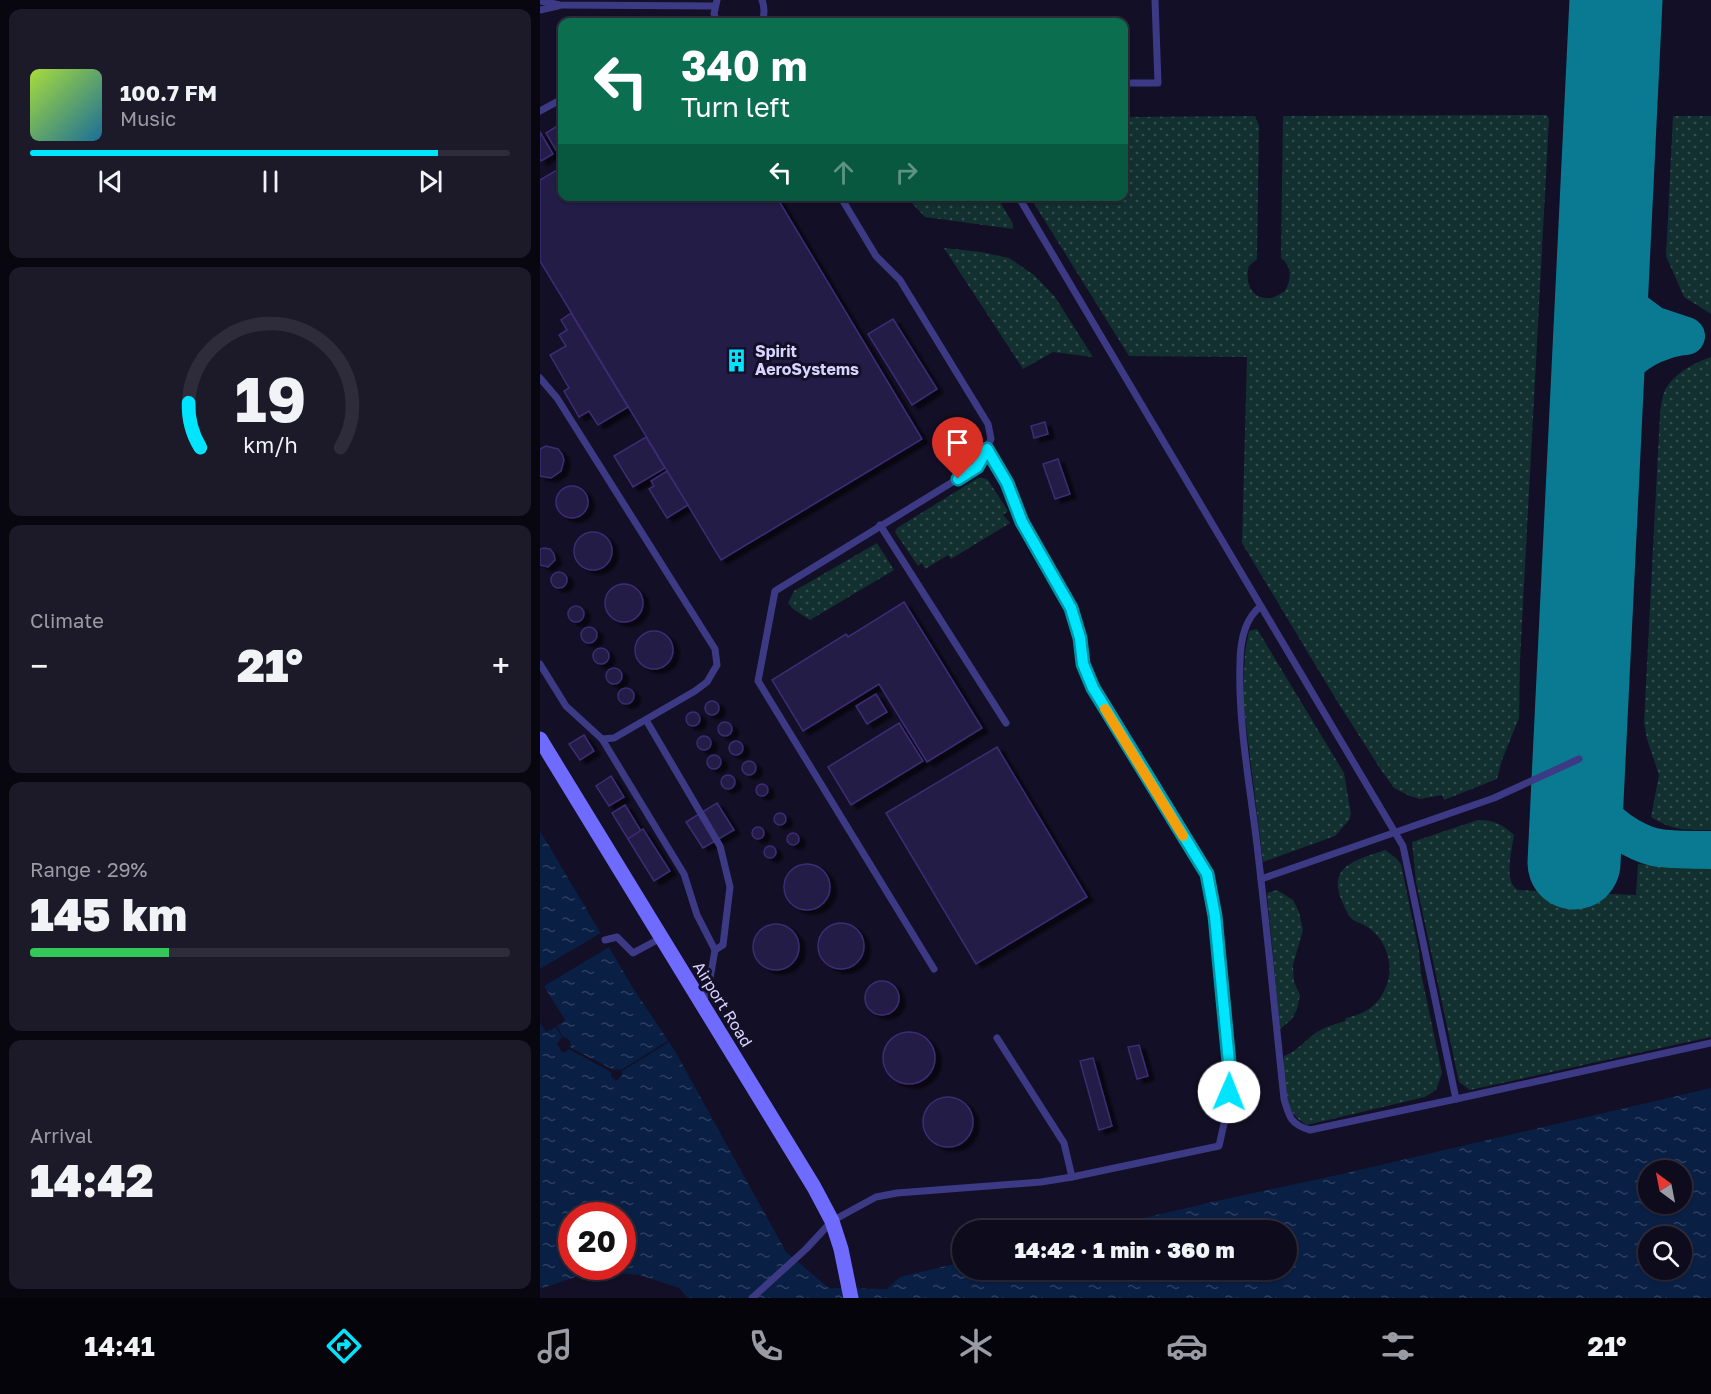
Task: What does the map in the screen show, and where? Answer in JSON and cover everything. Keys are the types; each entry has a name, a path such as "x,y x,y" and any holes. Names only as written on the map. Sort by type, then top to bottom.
{"street":[{"name":"Airport Road","path":"540,739 814,1187 832,1221 841,1249 851,1296"}],"lane":[{"path":"762,0 763,18"},
{"path":"1128,83 1158,83 1155,0"},
{"path":"540,1 560,5 716,3 716,18"},
{"path":"540,10 560,5"},
{"path":"540,111 558,101"},
{"path":"843,201 876,256 900,280 988,424 991,439 977,467 775,591 758,681 934,969"},
{"path":"1021,201 1403,846 1456,1099"},
{"path":"540,378 557,398 715,649 717,665 707,682 614,738 602,739"},
{"path":"752,1298 806,1249 832,1221 876,1197 1041,1182 1219,1146 1227,1110 1230,1073 1215,916 1207,874 1093,688 1083,664 1080,638 1071,608 1022,522 1007,483 987,449"},
{"path":"880,525 1006,723"},
{"path":"1261,606 1249,618 1242,639 1241,711 1284,1099 1288,1114 1298,1127 1310,1130 1711,1043"},
{"path":"540,664 566,706 602,739 684,874 697,915 715,950 708,990 702,1004"},
{"path":"646,720 720,846 730,887 723,945 715,950"},
{"path":"1261,879 1494,798 1579,759"},
{"path":"605,940 616,937 633,954 661,938"},
{"path":"998,1038 1064,1143 1072,1177"}],"green space":[{"path":"1547,115 1549,119 1520,660 1519,718 1497,779 1444,800 1442,795 1420,799 1394,788 1337,701 1242,543 1247,357 1129,356 1032,201 1128,201 1128,117 1255,116 1259,126 1257,259 1249,266 1248,282 1256,295 1272,298 1285,291 1290,278 1288,266 1281,258 1283,116"},
{"path":"1673,116 1711,116 1711,314 1684,297 1666,256"},
{"path":"910,201 999,201 1013,224 1013,229 925,217"},
{"path":"944,248 1009,258 1034,275 1055,297 1093,357 1053,352 1023,369"},
{"path":"1711,357 1711,830 1694,830 1673,827 1651,817 1659,775 1644,723 1662,401 1665,390 1679,374"},
{"path":"978,478 988,480 1008,511 1003,515 1010,523 951,559 948,555 925,569 922,563 918,566 895,532 897,528"},
{"path":"877,543 894,570 810,620 788,603 794,591"},
{"path":"1257,629 1344,773 1351,814 1349,820 1335,836 1263,862 1243,700 1245,652 1249,631"},
{"path":"1478,820 1497,823 1514,835 1510,873 1513,886 1518,890 1636,895 1638,864 1711,868 1711,1037 1470,1090 1459,1082 1416,882 1412,842"},
{"path":"1385,850 1401,864 1442,1073 1436,1090 1425,1097 1307,1125 1292,1112 1285,1095 1284,1056 1320,1030 1369,1009 1378,1001 1385,989 1389,964 1385,948 1376,934 1350,917 1338,887 1342,870 1357,860"},
{"path":"1277,890 1293,900 1299,912 1303,930 1293,965 1294,982 1300,995 1297,1009 1292,1019 1280,1029 1267,893"}],"water":[{"path":"540,831 633,988 675,1051 786,1252 829,1288 887,1289 900,1277 952,1265 952,1280 1297,1280 1297,1220 1136,1220 1711,1088 1711,1298 688,1298 679,1288 636,1275 636,1202 558,1202 558,1280 566,1280 540,1289"}],"pier":[{"path":"601,933 609,947 544,986 565,1020 557,1026 563,1037 570,1041 571,1048 614,1070 621,1070 669,1042 622,1071 622,1076 616,1081 611,1076 611,1072 569,1049 562,1052 557,1044 562,1037 556,1027 546,1032 540,1022 540,969"}],"building":[{"path":"558,126 558,149 556,150 546,133"},
{"path":"540,132 553,154 541,161 540,159"},
{"name":"Spirit AeroSystems","path":"558,169 558,201 779,201 922,439 721,560 540,261 540,180"},
{"path":"571,313 628,407 598,425 589,411 579,417 564,391 569,388 550,355 566,346 559,335 567,330 561,320"},
{"path":"893,319 937,389 912,405 868,334"},
{"path":"1045,422 1048,434 1034,438 1031,426"},
{"path":"646,437 665,468 633,487 614,456"},
{"path":"546,446 558,449 564,460 561,471 551,478 540,476 540,449"},
{"path":"1058,459 1070,494 1055,499 1043,464"},
{"path":"667,471 688,505 667,518 649,489 654,486 651,481"},
{"path":"572,486 583,491 588,502 583,513 572,518 561,513 556,502 561,491"},
{"path":"593,532 600,533 606,538 611,544 611,558 606,564 600,569 593,570 586,569 580,564 575,558 574,551 575,544 580,538 586,533"},
{"path":"540,549 550,549 554,554 555,560 548,567 540,565"},
{"path":"556,572 562,572 567,580 565,586 556,588 551,583 551,577"},
{"path":"624,584 631,585 637,590 642,596 642,610 637,616 631,621 624,622 617,621 611,616 606,610 605,603 606,596 611,590 617,585"},
{"path":"904,602 982,728 927,762 879,684 803,731 772,680 846,634 848,637"},
{"path":"573,606 579,606 584,614 582,620 573,622 568,617 568,611"},
{"path":"586,627 592,627 597,635 595,641 586,643 581,638 581,632"},
{"path":"654,631 661,632 667,637 672,643 672,657 667,663 661,668 654,669 647,668 641,663 636,657 635,650 636,643 641,637 647,632"},
{"path":"598,648 604,648 609,656 607,662 598,664 593,659 593,653"},
{"path":"611,668 617,668 622,676 620,682 611,684 606,679 606,673"},
{"path":"623,688 629,688 634,696 632,702 623,704 618,699 618,693"},
{"path":"876,694 887,712 867,724 856,706"},
{"path":"709,701 715,701 719,708 715,715 709,715 705,711 705,705"},
{"path":"690,712 696,712 700,719 696,726 690,726 686,722 686,716"},
{"path":"722,722 728,722 732,729 728,736 722,736 718,732 718,726"},
{"path":"899,723 923,761 851,805 828,767"},
{"path":"584,735 594,751 580,760 569,744"},
{"path":"701,736 707,736 711,743 707,750 701,750 697,746 697,740"},
{"path":"733,741 739,741 743,748 739,755 733,755 729,751 729,745"},
{"path":"997,747 1087,897 976,964 886,813"},
{"path":"711,755 717,755 721,762 717,769 711,769 707,765 707,759"},
{"path":"746,761 752,761 756,768 752,775 746,775 742,771 742,765"},
{"path":"725,775 731,775 735,782 731,789 725,789 721,785 721,779"},
{"path":"611,776 624,797 609,806 596,786"},
{"path":"764,784 768,790 764,796 760,796 756,788"},
{"path":"717,803 734,830 703,848 686,822"},
{"path":"625,805 641,831 628,839 612,813"},
{"path":"782,813 786,819 782,825 778,825 774,817"},
{"path":"760,827 764,833 760,839 756,839 752,831"},
{"path":"643,829 670,871 654,881 628,839"},
{"path":"795,833 799,839 795,845 791,845 787,837"},
{"path":"772,846 776,852 772,858 768,858 764,850"},
{"path":"807,864 823,871 830,887 823,903 807,910 791,903 784,887 791,871"},
{"path":"841,923 857,930 864,946 857,962 841,969 825,962 818,946 825,930"},
{"path":"776,924 792,931 799,947 792,963 776,970 760,963 753,947 760,931"},
{"path":"882,981 894,986 899,998 894,1010 882,1015 870,1010 865,998 870,986"},
{"path":"909,1032 919,1034 927,1040 933,1048 935,1058 933,1068 927,1076 919,1082 909,1084 899,1082 891,1076 885,1068 883,1058 885,1048 891,1040 899,1034"},
{"path":"1139,1045 1148,1076 1137,1079 1128,1047"},
{"path":"1093,1058 1112,1126 1099,1130 1080,1061"},
{"path":"953,1097 966,1104 972,1112 972,1132 966,1140 958,1146 943,1147 930,1140 924,1132 923,1117 930,1104 938,1098"}],"taxiway":[{"path":"1596,432 1606,390 1615,374 1629,360 1654,344 1686,336 1653,325 1633,310 1608,266 1605,239"},
{"path":"1579,759 1595,805 1601,814 1618,829 1630,837 1656,847 1711,850"}],"runway":[{"path":"1574,863 1616,0"}],"slow traffic":[{"path":"1105,709 1183,836"}],"place":[{"name":"Spirit AeroSystems","path":"737,360"}],"route":[{"path":"958,479 977,467 987,449 1007,483 1022,522 1071,608 1080,638 1083,664 1093,688 1207,874 1215,916 1230,1073 1229,1092"}]}
